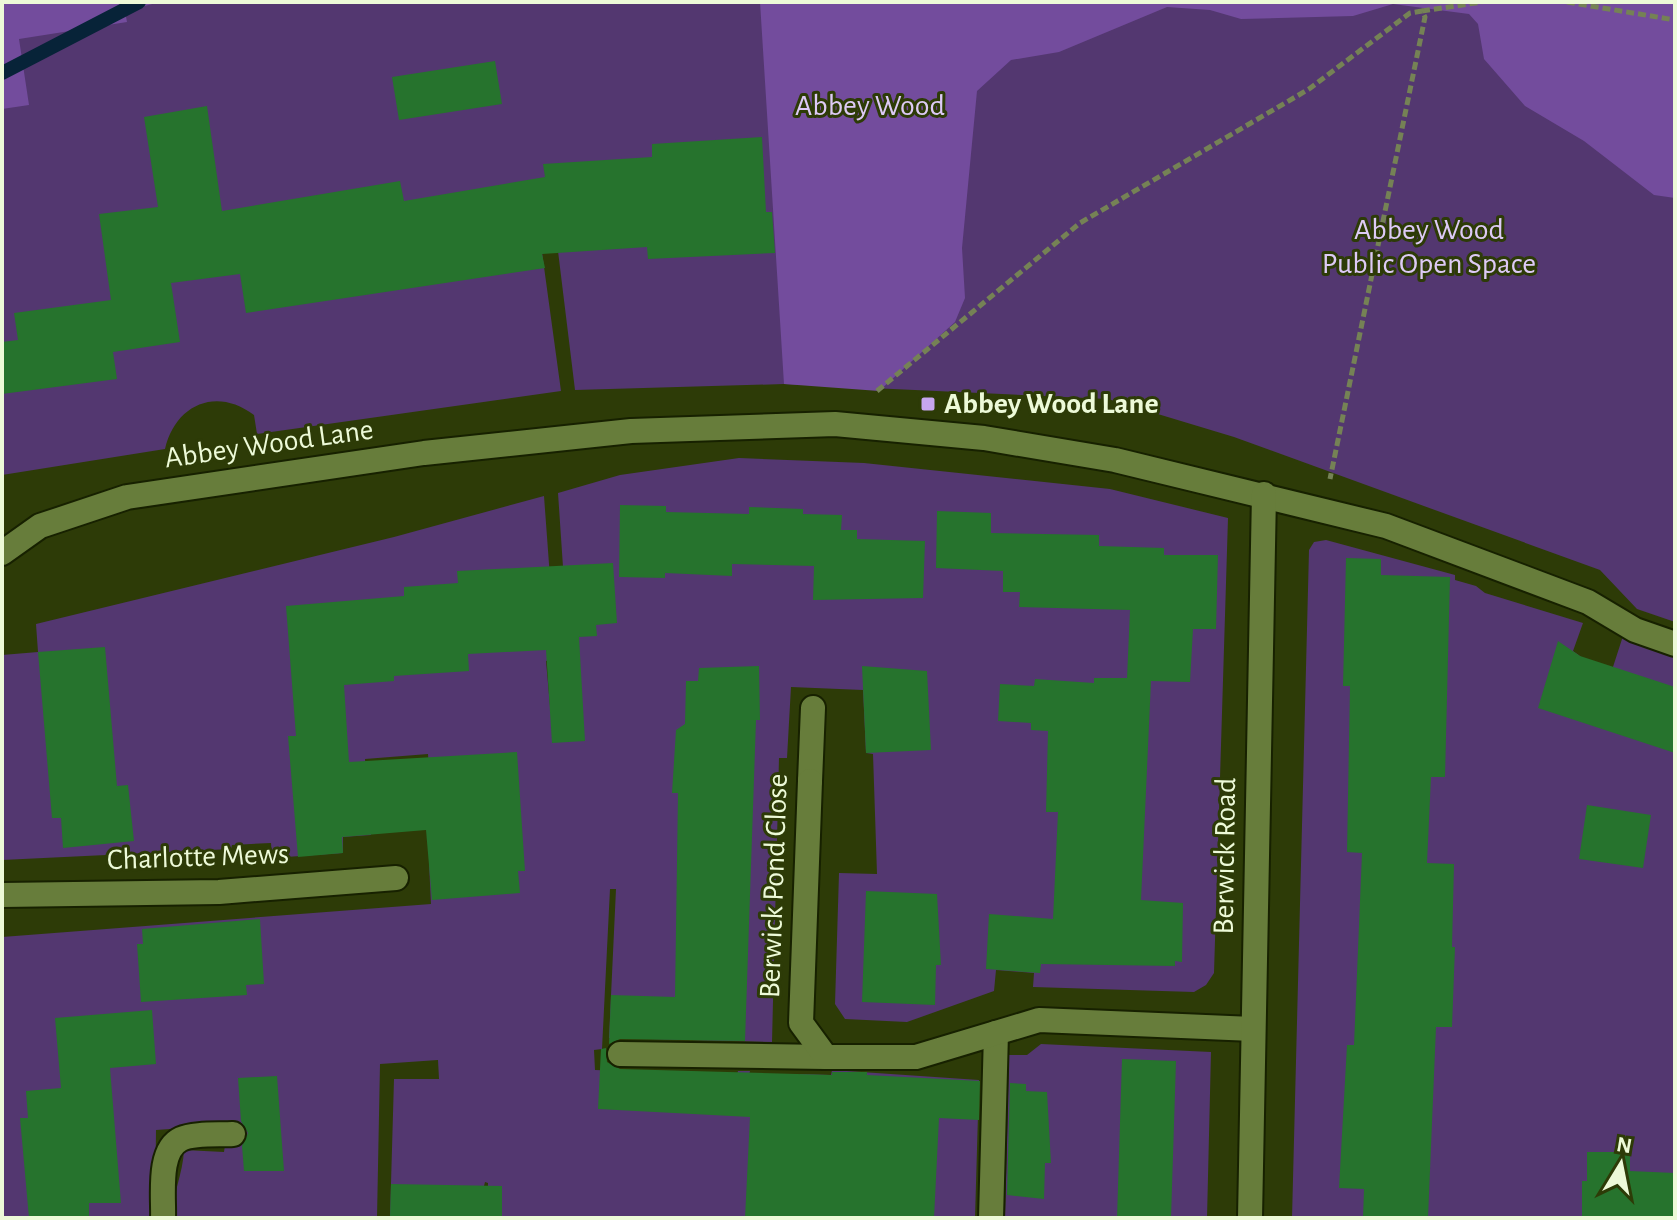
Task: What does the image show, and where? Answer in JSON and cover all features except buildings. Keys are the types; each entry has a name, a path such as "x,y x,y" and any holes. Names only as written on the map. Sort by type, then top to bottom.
{"street":[{"name":"Abbey Wood Lane","path":"2,553 40,526 127,497 424,453 615,433 835,424 984,438 1115,460 1264,494 1386,526 1588,602 1635,630 1675,644"},
{"name":"Berwick Road","path":"1250,1218 1264,494"},
{"name":"Berwick Pond Close","path":"813,708 801,1023 826,1057"},
{"name":"Charlotte Mews","path":"2,895 219,892 396,878"},
{"path":"620,1054 916,1057 1039,1020 1253,1029"},
{"path":"991,1218 996,1033"},
{"path":"163,1218 164,1170 170,1149 181,1139 233,1134"}],"path":[{"path":"835,424 1080,223 1309,89 1410,13 1482,2"},
{"path":"1567,2 1675,20"},
{"path":"1323,511 1425,17 1422,11"}],"green space":[{"name":"Abbey Wood Public Open Space","path":"2,2 1675,2 1675,622 1637,609 1600,570 1234,437 1108,399 784,384 575,390 557,243 541,245 561,391 257,434 254,415 240,406 212,401 188,411 178,421 165,449 2,475"},
{"path":"2,2 160,2 125,11 127,22 19,39 29,105 2,109"},
{"name":"Abbey Wood","path":"760,2 1675,2 1675,198 1654,195 1584,141 1525,106 1484,59 1478,24 1469,14 1393,4 1353,16 1241,19 1210,10 1167,7 1059,52 1011,60 977,91 962,248 965,298 955,322 879,391 784,384"},
{"path":"739,458 864,463 1110,489 1228,518 1214,973 1206,985 1194,992 1033,987 1034,973 996,970 994,991 907,1022 845,1019 835,1004 839,873 877,874 873,754 866,753 863,690 791,687 787,758 779,758 772,1042 609,1038 616,889 610,889 602,1049 594,1050 595,1070 733,1075 737,1075 738,1071 750,1071 749,1075 800,1078 800,1074 831,1075 832,1070 979,1080 975,1218 487,1218 488,1183 485,1182 484,1186 390,1218 394,1079 439,1079 438,1060 380,1064 377,1218 172,1218 184,1150 224,1152 225,1145 242,1144 240,1124 156,1130 155,1218 2,1218 2,937 431,904 429,863 435,863 428,754 365,759 371,835 343,837 343,853 272,858 271,843 232,845 231,849 2,860 2,655 38,652 36,624 394,537 544,496 556,659 546,661 550,706 567,626 558,493 620,475"},
{"path":"1326,540 1455,575 1455,580 1476,586 1485,593 1583,623 1573,651 1591,664 1612,670 1623,636 1675,655 1675,1218 1292,1218 1309,550 1314,542"},
{"path":"1041,1044 1211,1052 1207,1218 1005,1218 1009,1055 1027,1055"}],"waterway":[{"path":"2,73 139,2"}],"place":[{"name":"Abbey Wood Lane","path":"928,404"}]}
